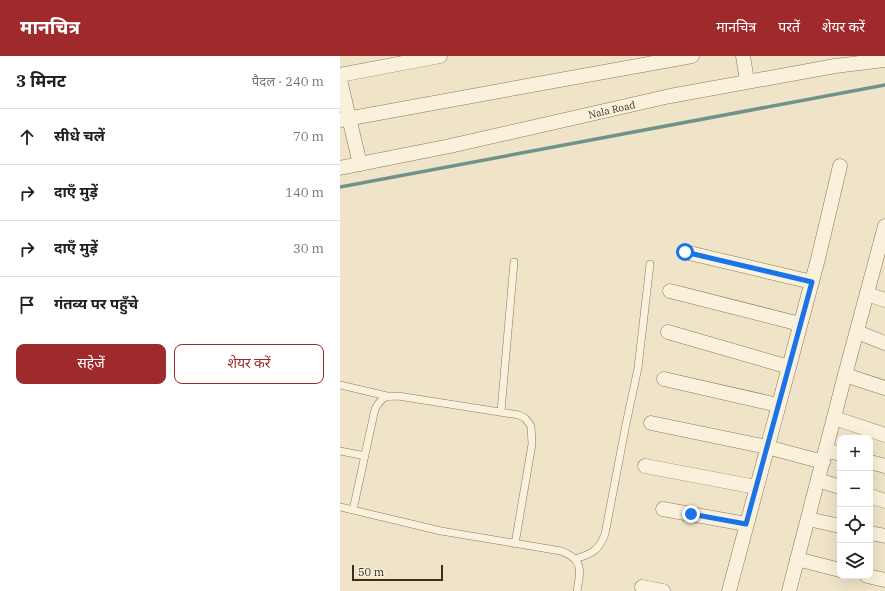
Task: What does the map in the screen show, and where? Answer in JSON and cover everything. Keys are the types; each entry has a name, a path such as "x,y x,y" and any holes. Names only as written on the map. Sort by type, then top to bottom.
{"street":[{"path":"340,75 440,56"},
{"path":"345,119 692,56"},
{"path":"743,56 747,82"},
{"name":"Nala Road","path":"340,168 450,146 670,96 834,66 885,60"},
{"path":"340,80 345,119 360,164"},
{"path":"729,591 812,282 840,166"},
{"path":"789,591 867,294 882,252 885,226"},
{"path":"685,252 812,282"},
{"path":"670,292 800,324"},
{"path":"867,294 885,300"},
{"path":"668,332 788,367"},
{"path":"857,332 885,343"},
{"path":"845,375 885,388"},
{"path":"664,379 778,405"},
{"path":"834,418 885,435"},
{"path":"651,423 767,447 824,456 837,454"},
{"path":"873,463 885,466"},
{"path":"645,466 756,487"},
{"path":"818,480 837,486"},
{"path":"873,497 885,501"},
{"path":"663,509 746,524"},
{"path":"808,519 837,525"},
{"path":"873,534 885,536"},
{"path":"797,559 837,569"},
{"path":"873,577 885,580"},
{"path":"642,587 663,591"}],"lane":[{"path":"501,412 514,262"},
{"path":"575,559 590,554 596,550 602,544 605,534 638,368 650,264"},
{"path":"340,385 386,396 398,396 501,412 525,418 531,426 532,444 515,544"},
{"path":"353,510 375,409 380,400 386,396"},
{"path":"340,451 365,456"},
{"path":"340,507 441,531 561,551 575,559 579,566 580,578 577,591"}],"waterway":[{"path":"340,187 885,85"}],"route":[{"path":"685,252 812,282 746,524 691,514"}]}
